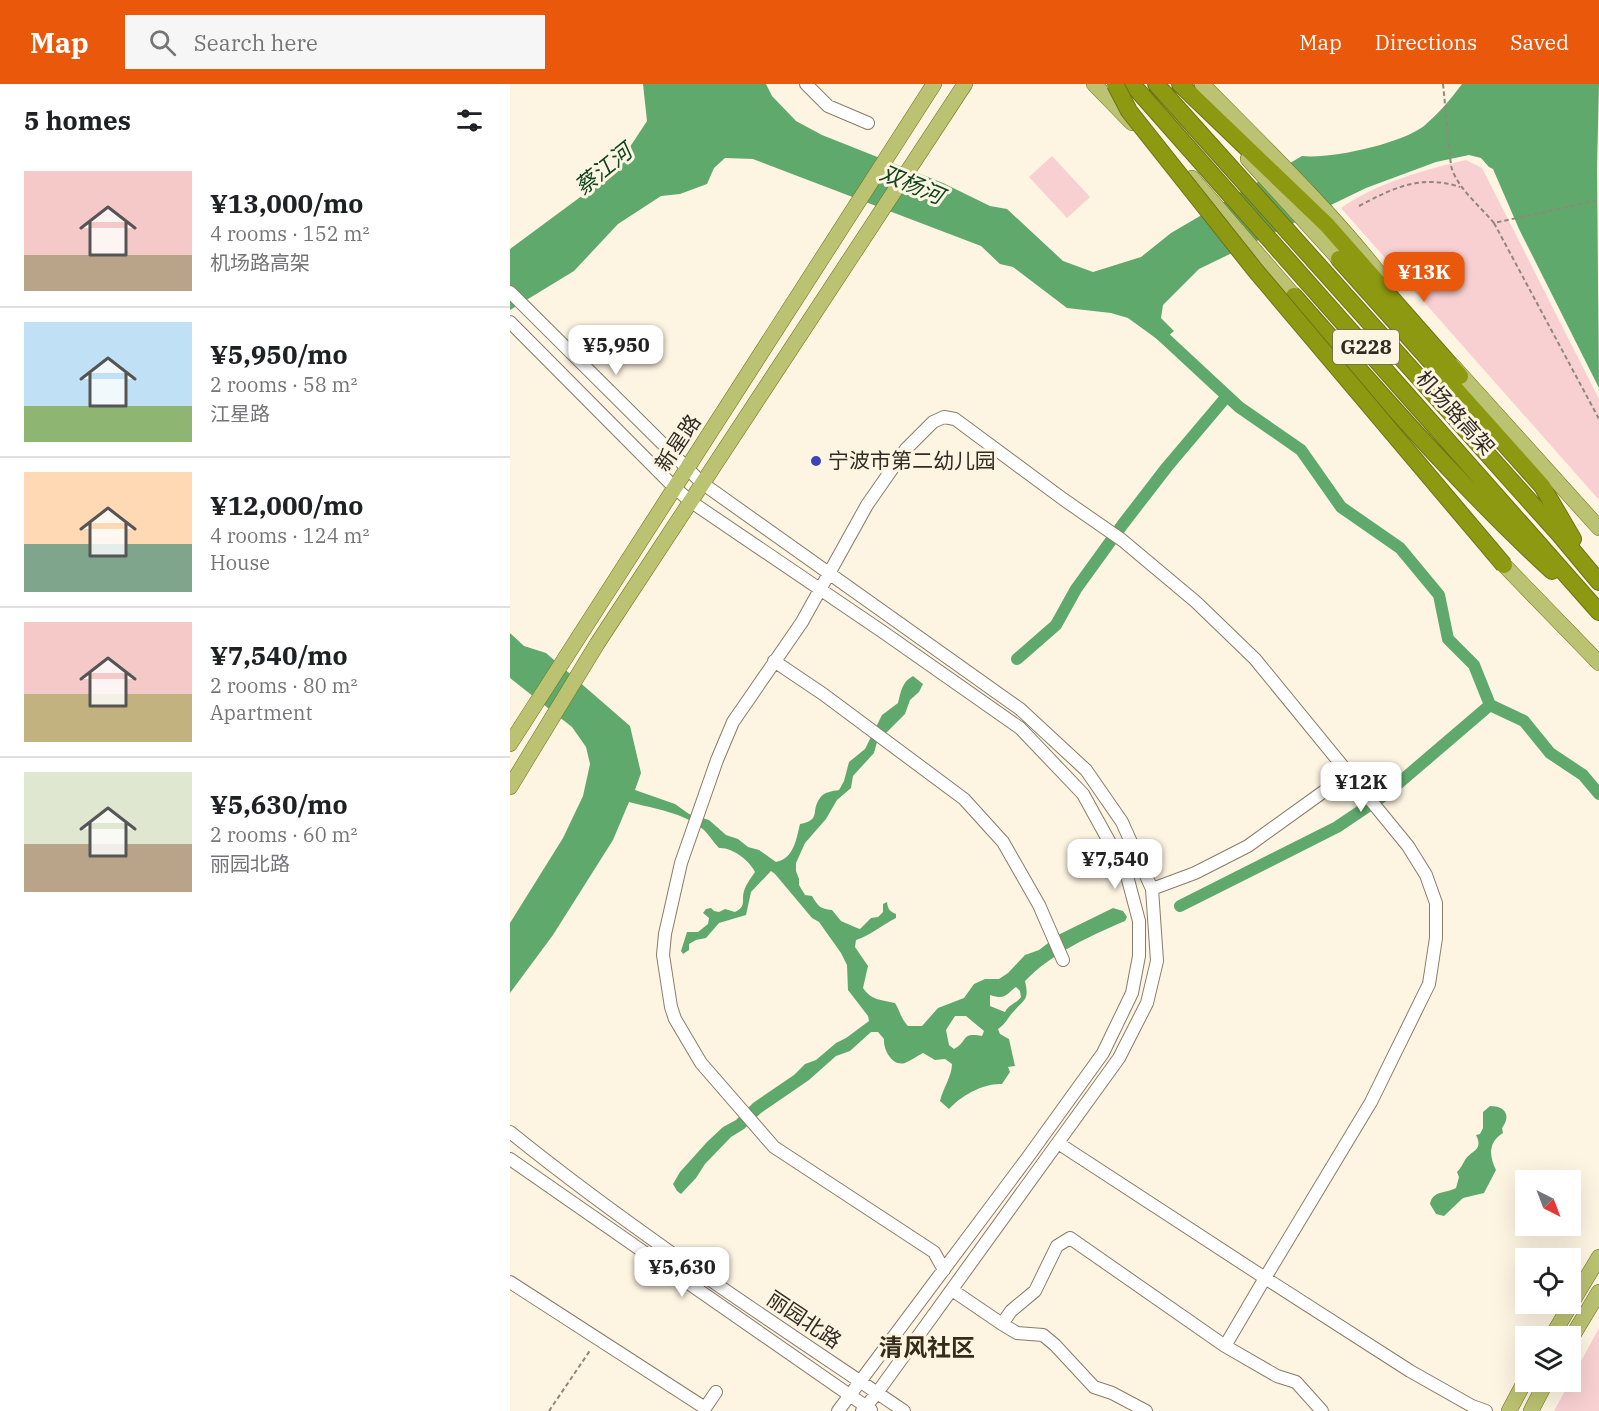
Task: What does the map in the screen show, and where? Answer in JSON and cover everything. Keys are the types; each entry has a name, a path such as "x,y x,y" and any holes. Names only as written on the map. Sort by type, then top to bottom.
{"highway":[{"path":"1114,84 1129,111 1255,270 1504,566"},
{"name":"机场路高架","path":"1132,84 1599,613"},
{"name":"机场路高架","path":"1156,84 1559,534 1598,582"},
{"path":"1177,84 1327,225 1460,376"},
{"path":"1339,259 1542,486 1598,582"},
{"path":"1294,296 1392,408 1502,525 1599,613"}],"main road":[{"name":"新星路","path":"510,744 934,84"},
{"name":"新星路","path":"510,787 597,644 965,84"},
{"path":"1094,84 1215,205"},
{"path":"1114,84 1294,296"},
{"path":"1177,84 1339,259"},
{"path":"1202,84 1281,164 1361,251 1460,376 1599,528"},
{"path":"1504,566 1599,663"},
{"path":"1558,1326 1599,1257"},
{"path":"1578,1326 1599,1292"},
{"path":"1509,1411 1519,1392"},
{"path":"1531,1411 1541,1392"}],"street":[{"path":"806,84 828,106 868,123"},
{"path":"510,292 702,483 1020,709 1086,771 1122,822 1152,889 1157,961 1147,1003 1119,1058 867,1410"},
{"path":"510,322 690,501 1020,728 1083,794 1126,872 1139,921 1139,956 1132,993 1103,1053 838,1411"},
{"path":"944,1270 934,1252 774,1147 700,1063 670,1007 663,955 665,934 681,863 717,760 733,722 802,622 867,505 906,449 933,422 944,417 955,419 1122,540 1196,602 1255,659 1408,846 1426,875 1436,903 1436,938 1430,984 1371,1102 1225,1346"},
{"path":"774,661 823,694 964,799 1002,842 1039,905 1063,960"},
{"path":"1152,889 1195,873 1248,846 1323,792 1346,772"},
{"name":"丽园北路","path":"510,1132 552,1166 660,1245 904,1411"},
{"path":"1058,1143 1410,1371 1472,1406 1486,1411"},
{"name":"丽园北路","path":"510,1159 850,1395 867,1410"},
{"path":"1002,1324 1011,1311 1035,1291 1057,1246 1070,1238 1225,1346 1277,1376 1296,1382 1322,1411"},
{"path":"510,1282 704,1410 716,1392"},
{"path":"952,1290 1017,1333 1043,1335 1055,1344 1094,1387 1112,1393 1146,1411"}],"path":[{"path":"1443,84 1454,177 1460,187 1474,199 1494,223 1599,419"},
{"path":"1359,206 1410,183 1445,182 1460,187"},
{"path":"1494,223 1599,200"},
{"path":"549,1411 598,1339"}],"shaded area":[{"path":"1052,156 1090,197 1067,218 1029,177"},
{"path":"1466,160 1482,168 1599,399 1599,500 1341,208 1385,184"},
{"path":"1599,1328 1599,1411 1554,1411 1564,1392 1581,1392 1581,1361"}],"water":[{"name":"双杨河","path":"643,84 766,84 772,96 796,121 822,135 943,183 990,206 1007,209 1063,261 1093,272 1141,257 1171,233 1302,156 1347,153 1383,144 1413,133 1424,126 1449,101 1462,84 1599,84 1597,167 1599,388 1519,229 1493,169 1481,158 1469,155 1436,162 1366,188 1199,269 1163,305 1161,318 1174,331 1161,342 1128,318 1111,313 1067,308 1013,267 1000,264 981,246 753,159 725,158 714,168 707,184 680,194 661,196 618,224 574,271 510,310 510,249 583,195 622,159 647,121"},
{"path":"510,633 524,646 546,653 630,726 641,773 635,790 675,804 689,814 709,820 726,835 738,839 748,847 759,850 776,862 787,857 795,842 800,824 811,820 822,796 839,790 849,762 865,749 882,715 898,703 906,681 913,676 923,684 919,692 910,700 905,714 877,742 874,753 853,776 851,788 837,800 826,819 805,843 796,863 799,885 805,895 812,896 822,908 832,910 841,921 860,929 871,918 878,917 883,912 883,904 887,902 889,910 896,914 896,918 856,940 855,947 868,966 863,988 873,997 895,1003 908,1026 922,1026 938,1008 964,998 974,984 985,979 999,979 1025,955 1039,950 1060,934 1113,908 1123,911 1127,917 1125,921 1059,954 1025,981 1026,998 998,1029 1000,1034 1009,1039 1015,1066 1008,1067 1010,1072 1002,1084 973,1091 949,1109 940,1101 951,1073 952,1064 945,1059 935,1060 923,1053 900,1064 889,1056 884,1039 878,1032 871,1032 850,1051 836,1056 809,1080 731,1137 681,1194 673,1184 680,1172 707,1142 723,1127 736,1120 753,1103 794,1075 805,1064 816,1060 836,1043 869,1021 868,1016 848,990 847,965 841,953 819,922 812,918 771,871 751,892 746,915 719,923 706,938 689,944 689,950 683,954 681,951 687,932 698,932 708,924 709,918 703,913 706,909 711,908 719,912 725,909 735,912 741,908 745,888 755,872 749,863 729,850 719,848 704,830 687,819 629,802 613,840 553,935 510,993 510,923 563,838 583,796 590,764 586,747 572,727 510,678","holes":["1016,987 1021,997 1005,1012 990,1006 990,995 1002,997","955,1016 966,1016 984,1031 982,1036 967,1036 954,1049 949,1045 946,1030"]},
{"path":"1490,1106 1500,1108 1506,1116 1502,1128 1503,1133 1492,1145 1491,1150 1496,1170 1484,1193 1463,1198 1444,1216 1436,1214 1430,1204 1434,1196 1456,1188 1459,1177 1457,1172 1478,1147 1476,1135 1480,1134 1483,1128 1483,1112"}],"waterway":[{"path":"1155,329 1239,407 1301,450 1341,507 1400,548 1439,595 1448,639 1474,665 1490,705 1524,721 1550,753 1583,775 1599,794"},
{"path":"1017,659 1056,625 1076,589 1123,524 1227,396"},
{"path":"1180,906 1337,827 1386,794 1490,705"}],"place":[{"name":"宁波市第二幼儿园","path":"816,461"}],"district":[{"name":"清风社区","path":"927,1348"}],"water label":[{"name":"蔡江河","path":"603,169"}]}
